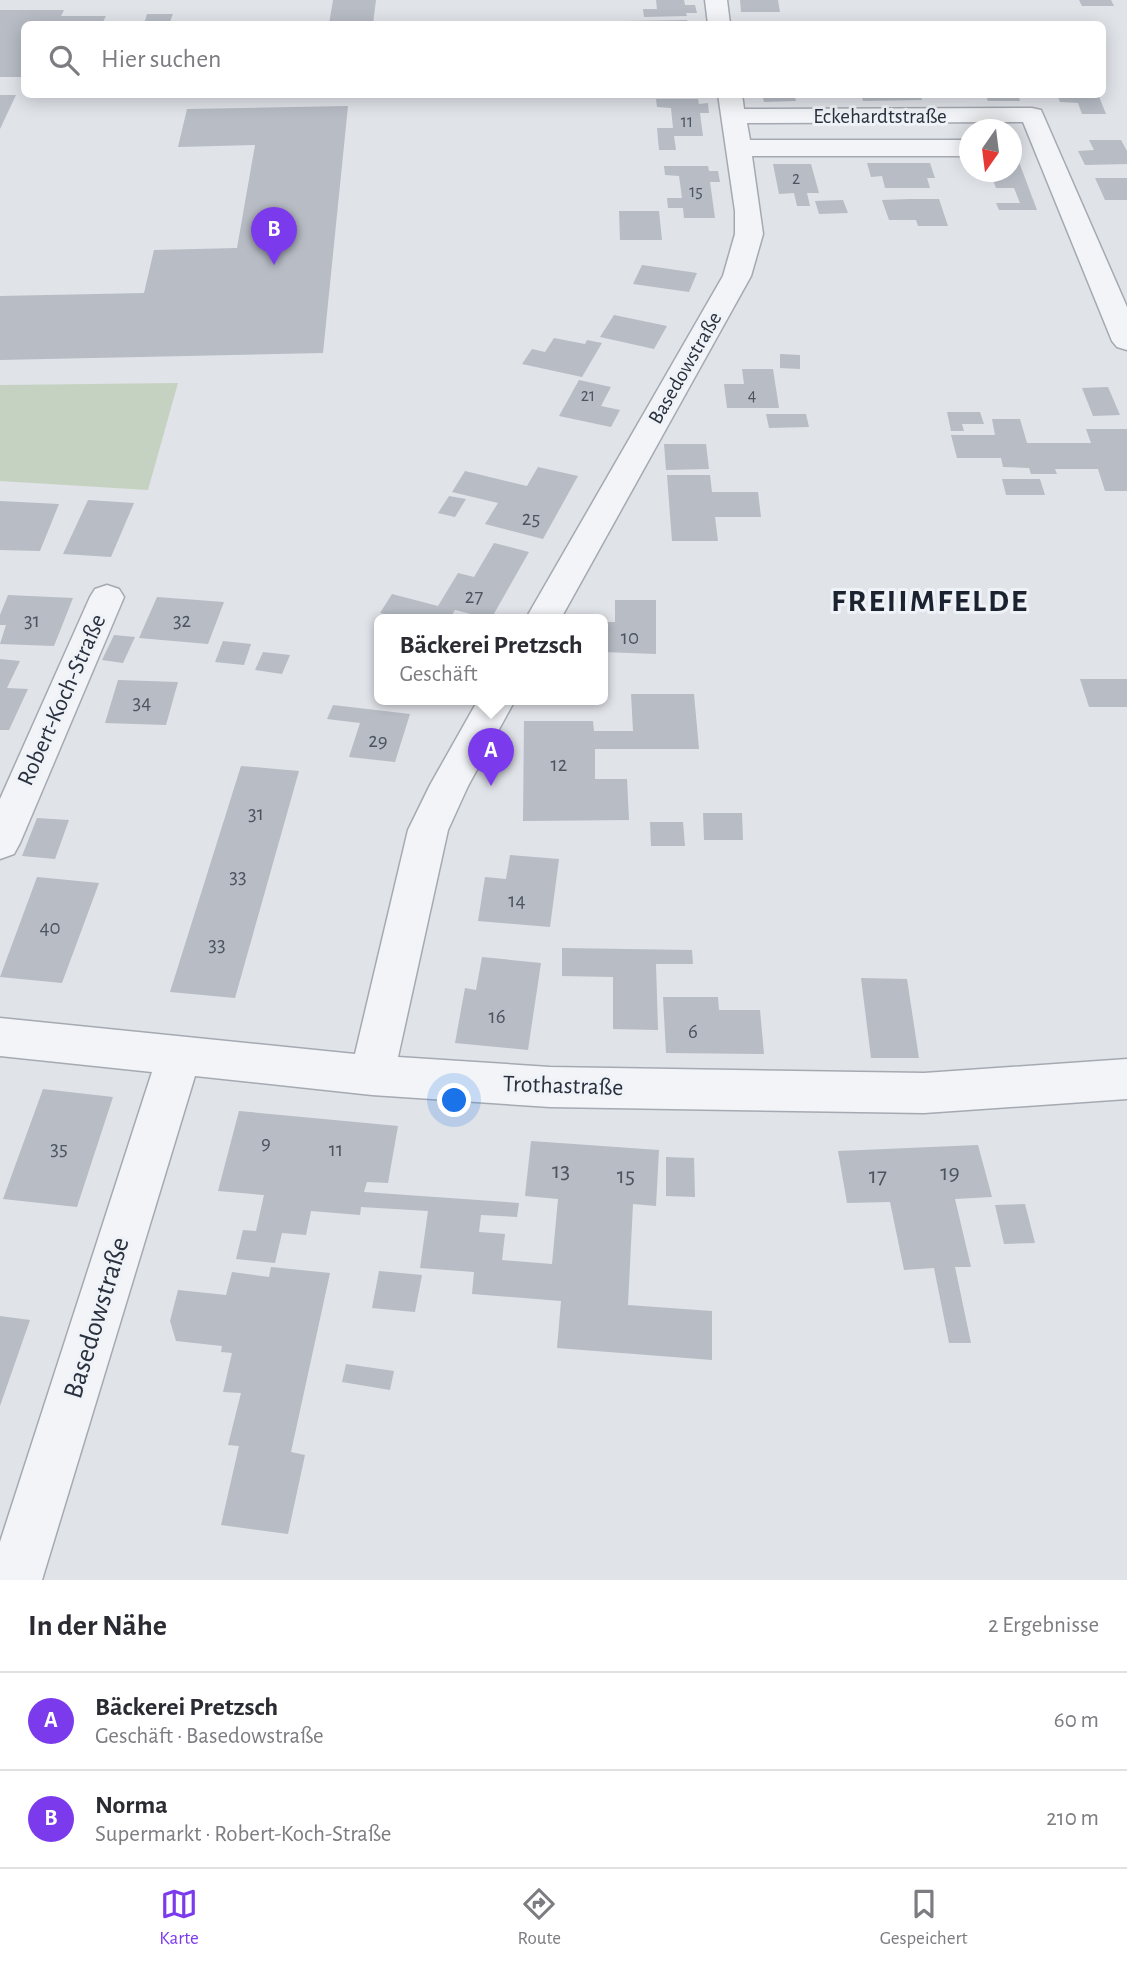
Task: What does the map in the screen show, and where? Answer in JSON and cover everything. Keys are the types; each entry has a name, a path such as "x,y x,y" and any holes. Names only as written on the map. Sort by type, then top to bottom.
{"street":[{"path":"716,0 719,21"},
{"name":"Eckehardtstraße","path":"732,105 1032,115 1034,148 1127,341"},
{"name":"Basedowstraße","path":"545,614 737,276 749,234 732,105"},
{"name":"Eckehardtstraße","path":"738,148 959,148"},
{"name":"Robert-Koch-Straße","path":"0,843 107,597"},
{"path":"372,1075 428,830 449,785 494,705"},
{"name":"Trothastraße","path":"0,1037 372,1075 550,1087 924,1093 1127,1079"},
{"name":"Basedowstraße","path":"15,1580 179,1055"}],"green space":[{"path":"178,383 148,490 0,481 0,385"}],"building":[{"path":"333,0 376,0 373,21 330,21"},
{"path":"656,0 684,0 685,5 695,5 697,13 686,13 687,16 644,17 643,9 657,9"},
{"path":"740,0 778,0 780,12 741,12"},
{"path":"1079,0 1111,0 1114,6 1082,6"},
{"path":"0,10 64,10 61,16 106,16 104,21 21,21 21,77 0,77"},
{"path":"147,14 173,14 170,21 145,21"},
{"path":"0,95 16,95 0,129"},
{"path":"763,98 795,98 796,101 764,102"},
{"path":"862,98 922,100 863,101"},
{"path":"987,98 1019,98 1020,101 988,101"},
{"path":"1058,98 1100,98 1106,114 1082,114 1078,103 1060,102"},
{"path":"656,99 698,99 699,104 708,103 709,113 700,113 703,136 674,136 676,150 659,150 657,128 673,128 671,108 657,107"},
{"path":"348,106 323,353 0,360 0,296 144,293 154,250 237,248 255,145 178,147 187,109"},
{"path":"1089,140 1121,140 1127,151 1127,164 1085,165 1078,151 1094,150"},
{"path":"867,163 930,163 935,178 927,178 930,188 885,188 882,176 871,177"},
{"path":"773,164 811,164 819,193 807,193 810,206 797,206 794,193 779,194"},
{"path":"664,166 708,166 709,171 718,171 720,182 710,182 715,218 684,218 683,208 668,208 667,198 682,198 679,176 665,175"},
{"path":"1022,170 1037,210 999,210 996,203 1020,203 1014,188 996,188 994,182 1022,182"},
{"path":"1095,178 1127,178 1127,200 1105,200"},
{"path":"939,199 948,226 918,226 916,220 889,220 882,200"},
{"path":"843,200 848,213 819,214 815,201"},
{"path":"619,211 659,211 662,240 620,240"},
{"path":"642,265 697,273 689,292 633,284"},
{"path":"614,315 667,326 654,349 600,337"},
{"path":"554,338 585,344 587,340 602,343 582,377 522,364 532,349 545,352"},
{"path":"780,354 800,355 800,369 780,368"},
{"path":"742,369 773,369 779,408 727,408 724,384 744,384"},
{"path":"579,380 611,387 601,406 620,410 611,427 559,416"},
{"path":"1108,387 1120,415 1093,416 1082,388"},
{"path":"947,412 980,412 984,424 962,424 964,431 951,431"},
{"path":"766,414 806,414 809,427 769,428"},
{"path":"992,419 1020,419 1027,443 1091,443 1086,429 1127,429 1127,491 1105,491 1098,469 1055,469 1057,474 1031,474 1029,468 1003,467 1001,458 957,458 951,435 995,435"},
{"path":"664,444 706,444 709,469 666,470"},
{"path":"538,467 578,476 543,539 485,524 498,503 452,492 465,471 527,486"},
{"path":"667,475 710,475 712,492 758,492 761,517 715,517 718,541 672,541"},
{"path":"1002,479 1040,479 1045,495 1006,495"},
{"path":"449,496 466,499 455,517 438,513"},
{"path":"88,500 134,503 111,557 63,554"},
{"path":"0,501 59,504 40,551 0,550"},
{"path":"494,543 529,552 494,614 471,614 455,610 453,614 380,613 392,594 438,606 458,573 474,577"},
{"path":"8,595 73,598 54,646 0,644 6,625 0,625 0,615"},
{"path":"157,597 224,602 208,644 139,638"},
{"path":"615,600 656,600 656,654 608,652 608,622 615,622"},
{"path":"114,635 135,637 123,663 102,660"},
{"path":"223,641 251,644 244,665 215,662"},
{"path":"263,652 290,655 282,674 255,670"},
{"path":"0,659 20,661 7,688 28,689 9,730 0,730"},
{"path":"1080,679 1127,679 1127,707 1089,707"},
{"path":"118,680 178,682 166,725 105,723"},
{"path":"631,694 694,694 699,749 595,749 595,779 627,779 629,820 523,821 524,721 593,721 594,731 633,731"},
{"path":"333,705 410,714 395,762 349,757 360,723 327,719"},
{"path":"241,766 299,771 235,998 170,992"},
{"path":"703,813 742,813 743,840 704,840"},
{"path":"37,818 69,820 55,859 22,856"},
{"path":"650,822 683,822 685,846 651,846"},
{"path":"510,855 559,859 550,927 478,921 485,877 506,879"},
{"path":"37,877 99,883 62,983 0,977"},
{"path":"562,948 692,950 693,964 656,964 658,1030 613,1029 613,977 562,976"},
{"path":"482,957 541,963 528,1050 455,1043 465,988 476,990"},
{"path":"861,978 907,979 919,1058 871,1058"},
{"path":"663,997 718,997 719,1010 760,1010 764,1054 666,1053"},
{"path":"43,1089 113,1097 77,1207 3,1199"},
{"path":"239,1111 398,1126 388,1183 367,1182 364,1192 519,1203 517,1217 481,1215 479,1232 505,1234 502,1260 552,1264 558,1199 525,1196 531,1141 659,1150 656,1206 633,1204 628,1305 712,1311 712,1360 557,1348 561,1301 472,1294 474,1272 420,1268 428,1211 361,1207 360,1215 311,1211 306,1235 282,1233 275,1263 236,1259 243,1230 256,1231 264,1195 218,1191"},
{"path":"978,1145 992,1197 955,1199 971,1267 955,1267 971,1343 949,1343 934,1268 904,1270 890,1202 847,1203 838,1151"},
{"path":"666,1157 694,1158 695,1197 666,1196"},
{"path":"1025,1204 1035,1243 1004,1244 995,1205"},
{"path":"271,1267 330,1273 291,1452 305,1455 288,1534 221,1525 239,1446 228,1445 241,1393 223,1392 232,1353 221,1352 222,1346 176,1341 170,1321 178,1290 226,1295 232,1272 269,1277"},
{"path":"379,1271 422,1275 415,1312 372,1308"},
{"path":"0,1316 30,1320 0,1406"},
{"path":"346,1364 394,1371 390,1390 342,1382"}],"place":[{"name":"Norma","path":"274,265"},
{"name":"Bäckerei Pretzsch","path":"491,786"}],"district":[{"name":"FREIIMFELDE","path":"930,601"}]}
